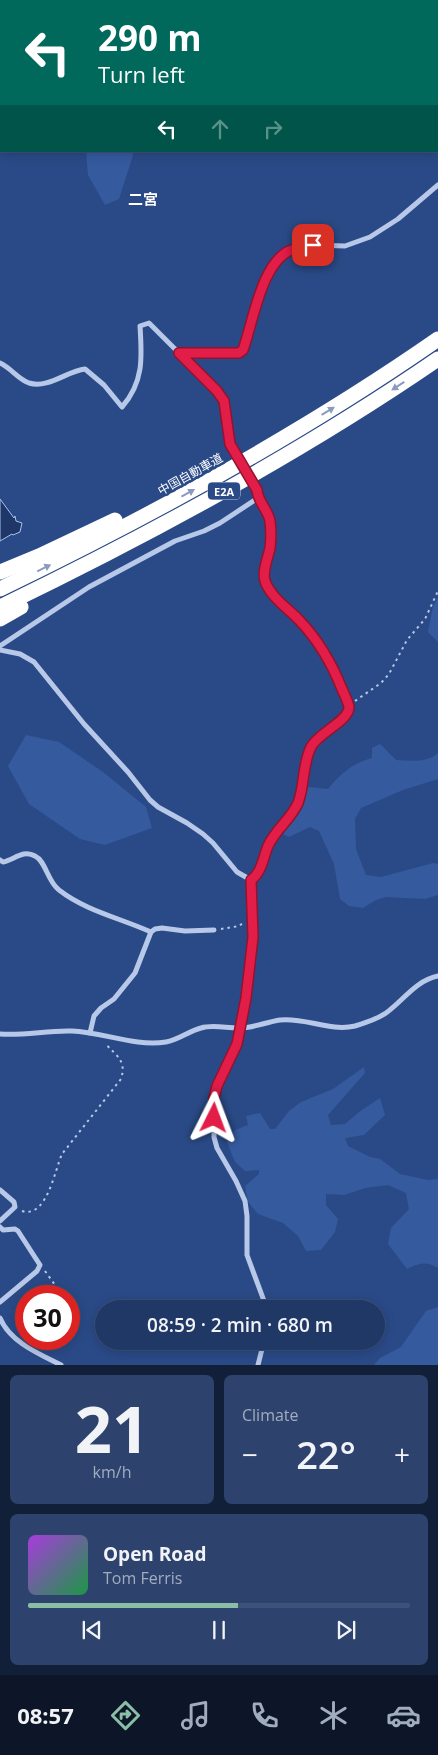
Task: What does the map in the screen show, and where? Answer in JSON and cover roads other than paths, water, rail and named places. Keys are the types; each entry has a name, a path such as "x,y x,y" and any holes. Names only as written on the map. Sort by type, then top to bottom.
{"highway":[{"name":"中国自動車道","path":"0,589 169,502 263,450 338,405 438,339"},
{"name":"E2A","path":"0,607 126,545 205,502 344,420 438,359"},
{"path":"0,572 39,556 133,511 169,502"},
{"path":"0,619 126,545"}],"street":[{"path":"179,353 239,353 243,350 263,287 274,263 288,251 313,245 345,246 370,236 398,219 438,186"},
{"path":"0,363 30,383 44,384 77,370 85,369 104,385 122,407 132,396 140,373 142,348 140,326 149,323 217,391 224,401 230,444 257,490 258,498 270,521 270,546 264,572 265,581 272,592 321,646 335,672 348,705 346,714 342,719 321,734 312,744 298,803 274,835 260,869 251,880"},
{"path":"0,646 89,587 175,541 220,523 258,498"},
{"path":"0,650 20,654 34,662 84,724 128,772 150,800 158,807 203,834 237,872 251,880"},
{"path":"0,860 3,862 9,861 17,855 29,853 37,856 42,861 51,883 58,890 100,912 151,932"},
{"path":"251,880 252,952 237,1044 217,1086 214,1098 214,1137 217,1148 245,1201 248,1254 264,1300"},
{"path":"90,1033 94,1016 101,1008 114,999 134,972 154,929 214,930"},
{"path":"0,1034 27,1034 50,1031 90,1033 154,1043 166,1042 202,1028 241,1028 279,1020 296,1019 338,1027 353,1026 385,1014 417,985 428,978 438,976"},
{"path":"0,1190 14,1202 15,1207 0,1221"},
{"path":"0,1227 3,1230 15,1229 18,1231 40,1265 37,1271 0,1302"},
{"path":"0,1318 8,1332 25,1346 61,1365"},
{"path":"258,1365 262,1350"}],"district":[{"name":"二宮","path":"143,199"}]}
